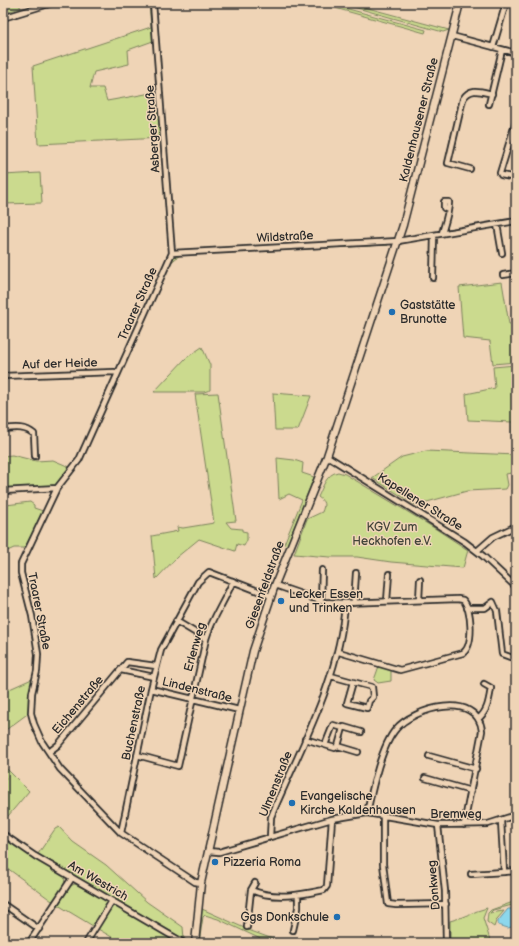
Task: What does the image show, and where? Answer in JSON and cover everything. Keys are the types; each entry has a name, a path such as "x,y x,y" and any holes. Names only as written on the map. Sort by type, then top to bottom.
{"main road":[{"name":"Kaldenhausener Straße","path":"398,244 460,3"},
{"name":"Giesenfeldstraße","path":"195,943 201,883 253,651 275,585 327,456 398,244"}],"street":[{"path":"3,18 52,3"},
{"name":"Asberger Straße","path":"152,3 172,253"},
{"path":"493,47 506,3"},
{"path":"452,36 516,53"},
{"path":"489,104 502,50"},
{"path":"470,169 448,163 463,99 469,92 475,90 492,94"},
{"path":"516,121 500,175 516,178"},
{"path":"442,233 448,210"},
{"name":"Wildstraße","path":"172,253 398,244 442,233 516,221"},
{"path":"497,224 502,253"},
{"path":"433,278 434,235"},
{"name":"Traarer Straße","path":"172,253 79,460 57,488 21,564 21,574 32,616 38,654 37,671 32,693 31,713 37,732 49,752 73,784 121,833 196,882 201,883"},
{"path":"503,276 516,273"},
{"name":"Auf der Heide","path":"3,376 118,373"},
{"path":"3,429 23,428 30,430 34,434 35,456"},
{"name":"Kapellener Straße","path":"327,456 452,532 477,551 516,587"},
{"path":"3,492 57,488"},
{"path":"477,551 493,537 516,526"},
{"path":"321,601 322,570"},
{"name":"Buchenstraße","path":"121,833 156,666 161,650 198,582 206,573 214,573 271,596"},
{"path":"354,603 356,573"},
{"path":"387,602 388,574"},
{"path":"419,600 420,580"},
{"name":"Erlenweg","path":"136,756 178,766 206,638 210,625 226,599 233,581"},
{"path":"275,585 321,601 354,603 458,599 463,600 468,608 470,638 467,651 463,653 400,670 339,652"},
{"path":"468,608 485,608 493,602 497,611 502,654 510,657"},
{"name":"Ulmenstraße","path":"270,837 271,817 331,676 339,652 344,629 346,603"},
{"path":"176,621 206,638"},
{"name":"Eichenstraße","path":"49,752 58,745 127,662 156,666"},
{"path":"121,670 154,677"},
{"path":"331,676 353,682 372,688 373,697 369,701 367,708 347,703 353,682"},
{"path":"478,719 483,715 487,707 492,688 484,684"},
{"name":"Lindenstraße","path":"151,689 239,710"},
{"path":"367,813 381,761 396,728 411,718 436,707 445,706 464,708 478,719 482,731 476,769 464,825"},
{"path":"324,745 332,725 360,732"},
{"path":"338,746 343,728"},
{"path":"305,739 335,748 338,746 358,752"},
{"path":"429,756 476,769"},
{"path":"425,778 471,791"},
{"name":"Bremweg","path":"208,851 219,852 332,819 367,813 438,825 464,825 501,821 516,815"},
{"path":"383,815 383,864 388,904 446,904"},
{"path":"252,890 258,893 298,896 324,890 327,886 332,819"},
{"path":"501,821 504,872"},
{"name":"Donkweg","path":"438,825 446,904 446,943"},
{"name":"Am Westrich","path":"3,834 35,856 184,943"},
{"path":"471,874 516,871"},
{"path":"30,943 72,878"},
{"path":"247,927 252,890 255,883"},
{"path":"294,930 298,896"},
{"path":"86,943 112,900"},
{"path":"3,904 39,930"}],"green space":[{"path":"18,3 21,8 3,13 3,6"},
{"path":"149,3 151,3 153,41 128,50 129,64 94,72 90,88 103,88 107,101 157,92 162,138 38,144 33,66 151,27"},
{"path":"317,3 326,3 426,30 425,33"},
{"path":"339,3 349,3 449,30 443,32"},
{"path":"40,173 42,203 3,204 3,175"},
{"path":"388,245 180,255 170,263 174,255"},
{"path":"502,282 509,324 516,323 516,337 512,338 516,362 493,364 490,341 463,338 459,287"},
{"path":"202,347 210,365 210,390 204,392 154,392 186,358"},
{"path":"516,365 516,434 512,434 512,422 468,420 466,394 495,388 493,367"},
{"path":"218,393 236,521 226,522 231,528 242,529 242,531 247,532 247,540 244,546 237,544 235,551 199,539 177,557 156,579 152,536 178,531 177,527 183,528 214,523 195,394"},
{"path":"273,393 311,396 298,430 275,430"},
{"path":"426,451 516,455 516,472 506,474 508,485 506,489 467,491 416,505 372,478 402,457"},
{"path":"12,455 36,461 53,460 72,468 54,486 3,489 3,456"},
{"path":"277,458 294,460 303,463 302,473 314,477 287,545 284,544 302,500 289,494 279,499"},
{"name":"KGV Zum Heckhofen e.V.","path":"338,472 345,474 468,550 463,568 391,562 357,557 330,557 294,554 307,519 322,512 324,503 318,497 323,485 331,475"},
{"path":"3,494 5,494 6,505 30,502 34,505 34,508 43,511 25,548 14,548 3,553"},
{"path":"379,666 391,670 391,681 378,683 374,680"},
{"path":"34,678 30,712 3,732 3,692"},
{"path":"3,765 29,791 3,822 3,781 6,778 3,775"},
{"path":"59,827 73,842 106,865 147,902 183,927 184,939 38,854 55,829"},
{"path":"7,841 53,869 52,871 54,873 56,871 64,876 65,879 62,890 52,901 3,865 3,842"},
{"path":"75,884 109,902 93,926 58,905 70,886"},
{"path":"516,901 516,904 493,910 490,913 504,911 497,919 494,927 487,922 488,913 491,910"},
{"path":"113,904 179,943 122,943 98,929"},
{"path":"487,908 483,918 491,943 450,943 450,921"},
{"path":"202,909 251,931 284,943 267,942 218,919 205,915 203,917 199,943"}],"water":[{"path":"508,909 516,909 516,929 515,926 508,928 498,925 498,921"}],"place":[{"name":"Gaststätte Brunotte","path":"392,312"},
{"name":"Lecker Essen und Trinken","path":"281,601"},
{"name":"Evangelische Kirche Kaldenhausen","path":"292,803"},
{"name":"Pizzeria Roma","path":"215,862"},
{"name":"Ggs Donkschule","path":"337,917"}]}
